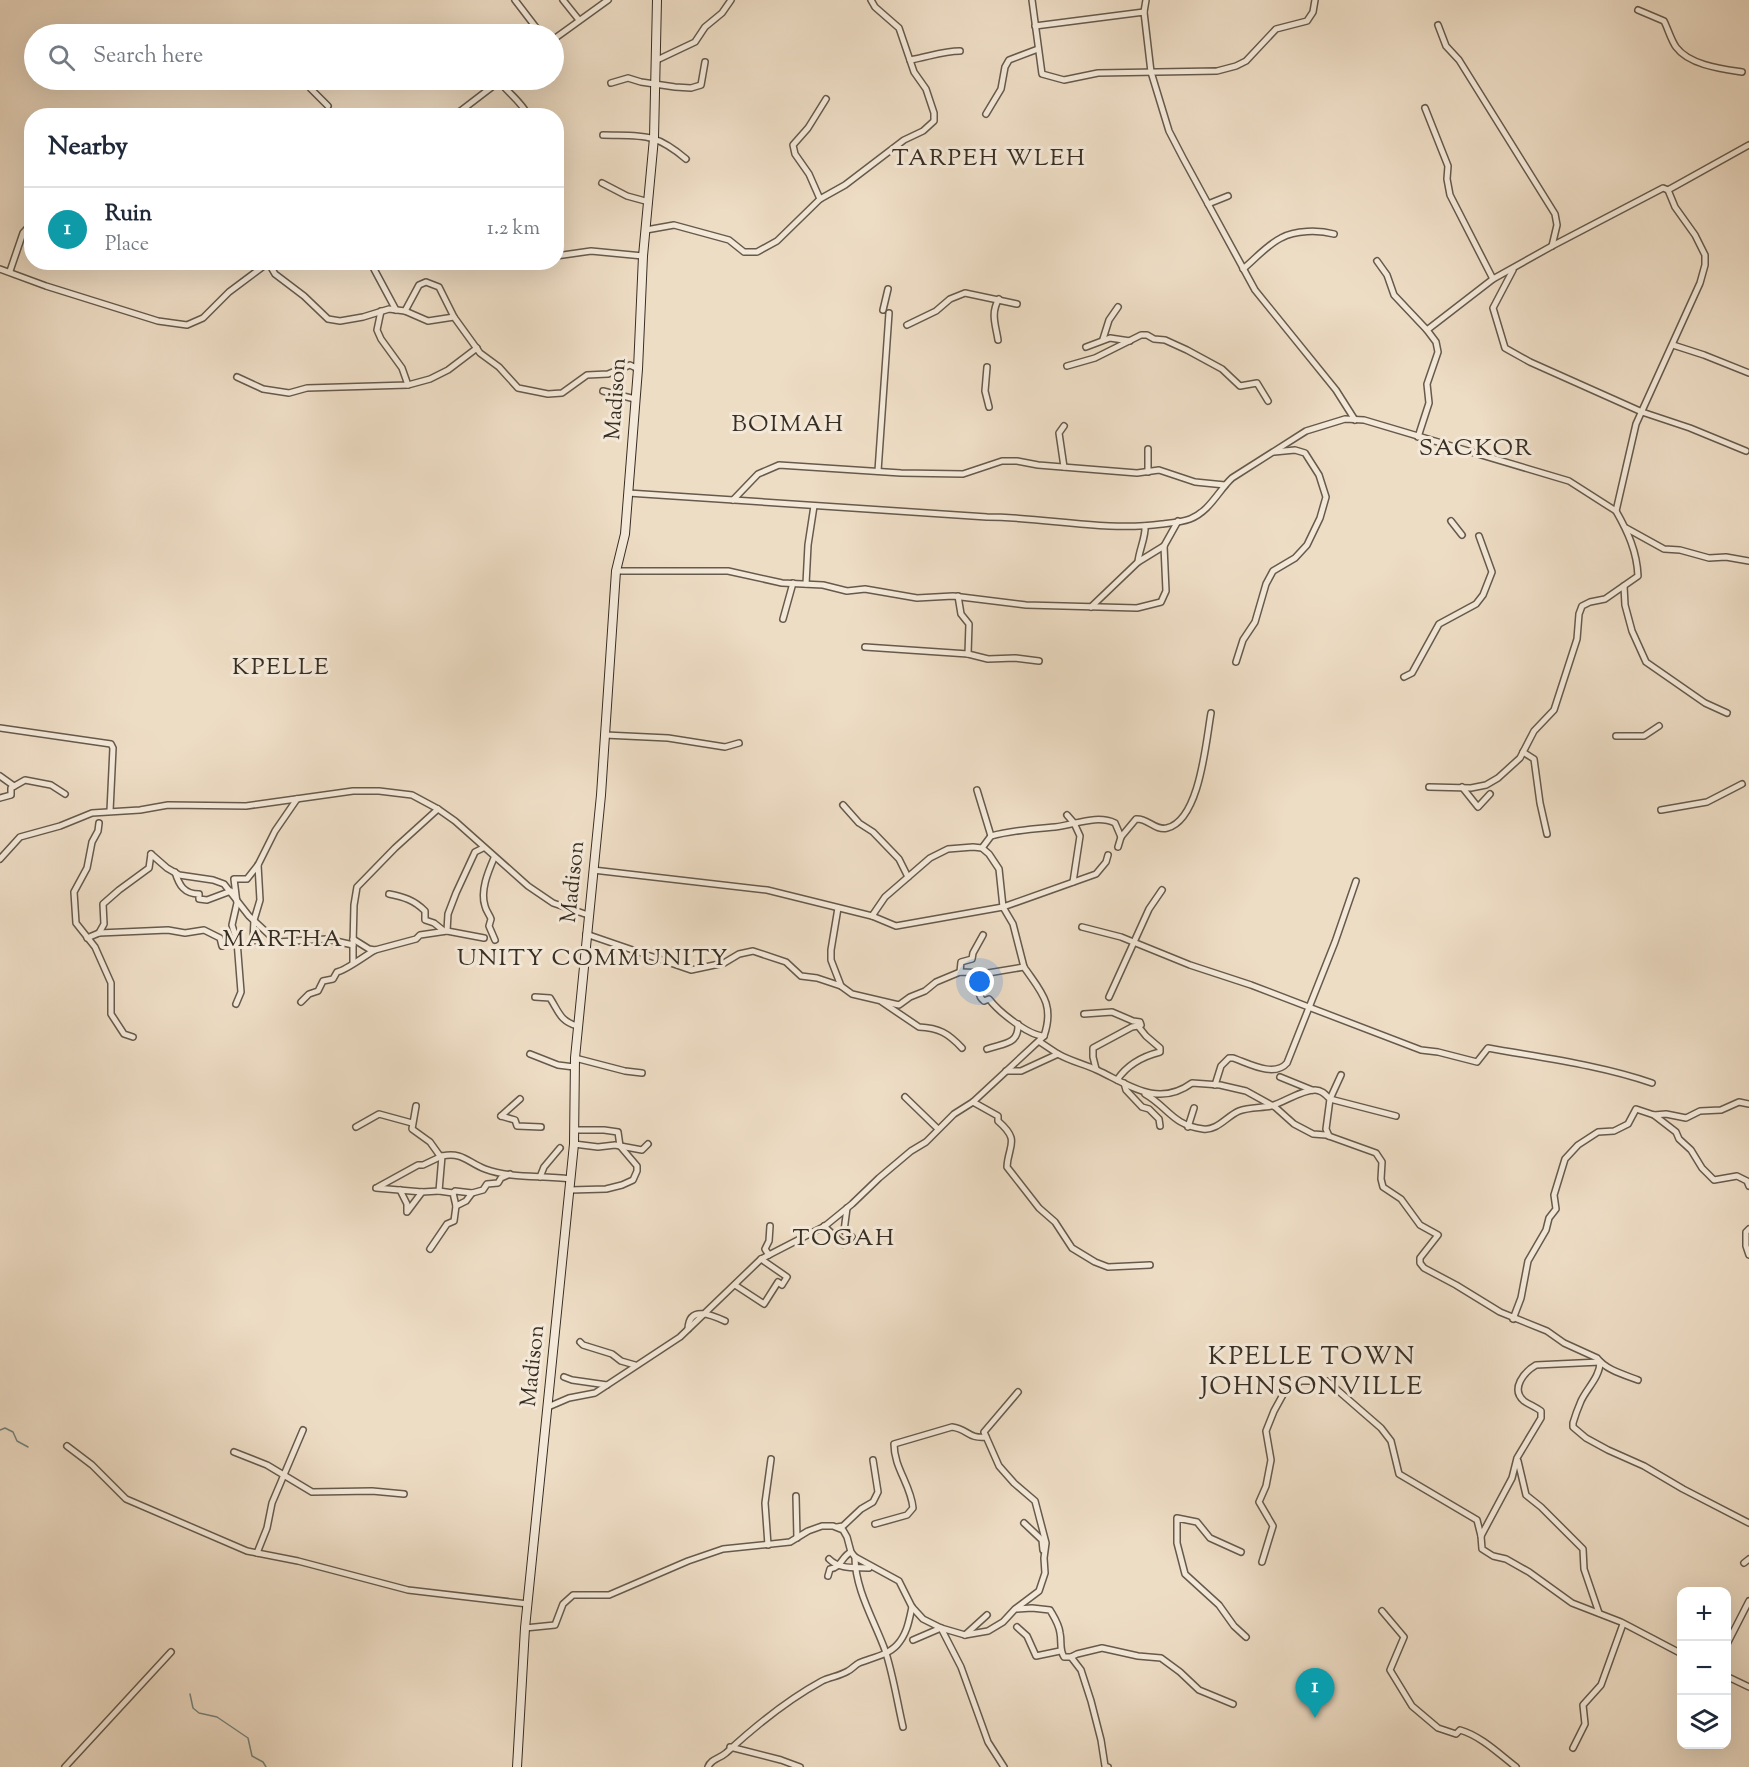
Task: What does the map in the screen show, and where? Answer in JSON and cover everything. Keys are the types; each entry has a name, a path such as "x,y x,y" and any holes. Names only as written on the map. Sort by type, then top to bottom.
{"street":[{"path":"515,0 533,24"},
{"path":"563,0 579,20"},
{"path":"564,31 608,0"},
{"name":"Madison","path":"517,1767 525,1628 574,1144 574,1067 577,1026 605,735 616,571 625,534 638,369 643,256 654,138 657,0"},
{"path":"657,60 695,42 705,27 722,13 732,0"},
{"path":"646,230 674,225 729,240 744,252 757,252 777,241 820,199 845,185 904,140 923,131 934,121 934,113 926,89 914,72 899,28 875,7 871,0"},
{"path":"1032,0 1042,74 1064,80 1098,73 1217,71 1236,66 1246,61 1276,29 1307,21 1313,12 1315,0"},
{"path":"1146,0 1144,12 1151,72 1169,131 1243,269 1271,312 1336,390 1355,420"},
{"path":"1638,10 1664,21 1676,48 1684,55 1707,66 1742,72"},
{"path":"1035,26 1144,12"},
{"path":"1438,25 1446,46 1459,60 1556,214 1557,225 1552,246"},
{"path":"986,114 1001,89 1005,67 1009,60 1038,49"},
{"path":"910,60 931,57 948,51 960,51"},
{"path":"611,83 628,78 641,82 691,88 701,85 705,62"},
{"path":"312,90 326,108"},
{"path":"464,108 487,90"},
{"path":"507,90 525,108"},
{"path":"820,199 809,174 795,154 793,145 808,128 826,99"},
{"path":"1425,108 1448,166 1447,179 1450,195 1493,279"},
{"path":"603,135 654,138 671,147 686,159"},
{"path":"1427,330 1493,279 1663,188 1668,190 1749,145"},
{"path":"602,183 627,196 649,202"},
{"path":"1616,511 1636,424 1700,283 1705,265 1705,255 1695,235 1675,207 1668,190"},
{"path":"1208,204 1228,196"},
{"path":"10,272 24,232"},
{"path":"1243,269 1282,237 1304,232 1334,234"},
{"path":"564,255 591,251 643,256"},
{"path":"1377,261 1387,275 1394,295 1436,342 1438,352 1427,384 1429,403 1418,437"},
{"path":"0,269 45,286 148,318 187,325 203,318 229,292 259,270"},
{"path":"1513,269 1493,308 1505,348 1530,362 1642,412 1690,428 1746,451"},
{"path":"272,270 328,319 340,321 363,318 389,309 405,311 428,321 453,317"},
{"path":"375,270 396,310"},
{"path":"405,311 419,285 426,282 439,287 453,317 477,348 518,388 548,394 562,393 590,375 608,374 630,365 638,369"},
{"path":"878,471 888,289"},
{"path":"907,324 936,311 950,299 965,293 1017,304"},
{"path":"998,340 994,307 999,299"},
{"path":"1102,339 1109,320 1118,307"},
{"path":"381,311 377,330 402,368 408,385"},
{"path":"1067,366 1095,358 1147,334 1211,362 1240,386 1257,383 1268,401"},
{"path":"1086,347 1102,339 1130,341"},
{"path":"1673,345 1749,373"},
{"path":"237,377 263,389 289,393 308,388 408,385 430,379 448,370 477,348"},
{"path":"987,367 985,391 989,407"},
{"path":"603,391 635,399"},
{"path":"628,493 1025,518 1103,527 1145,526 1188,520 1213,502 1225,485 1272,452 1306,431 1345,419 1364,420 1569,481 1616,511 1626,528 1635,552 1638,576 1605,599 1584,604 1580,610 1577,639 1554,710 1534,731 1523,753 1498,778 1486,784 1429,788"},
{"path":"1064,426 1059,433 1064,467"},
{"path":"1148,449 1148,472"},
{"path":"1236,662 1243,640 1255,622 1266,584 1273,571 1295,558 1307,545 1320,518 1326,496 1319,475 1305,453 1295,450 1272,452"},
{"path":"733,501 759,474 779,465 963,474 1002,461 1137,473 1159,470 1195,482 1225,485"},
{"path":"806,584 814,506"},
{"path":"1091,607 1138,562 1164,546 1178,521"},
{"path":"1451,521 1462,535"},
{"path":"1169,523 1171,534"},
{"path":"1138,562 1138,552 1146,534 1145,526"},
{"path":"1626,528 1664,549 1680,550 1709,558 1726,557 1749,561"},
{"path":"1404,677 1412,673 1439,624 1444,619 1476,604 1484,595 1491,572 1479,536"},
{"path":"616,571 728,571 782,583 823,585 847,591 865,589 917,598 958,596 1026,605 1137,609 1161,602 1166,591 1164,546"},
{"path":"783,619 793,583"},
{"path":"1624,586 1625,605 1632,631 1646,662 1706,703 1727,713"},
{"path":"958,596 961,614 969,624 968,654"},
{"path":"865,647 968,654 988,659 1015,657 1039,661"},
{"path":"1118,847 1121,837 1136,819 1145,820 1157,828 1167,828 1181,820 1194,796 1203,766 1211,713"},
{"path":"1616,736 1644,736 1659,726"},
{"path":"0,728 111,744 113,748 110,812"},
{"path":"605,735 668,738 725,747 739,743"},
{"path":"1523,753 1534,759 1547,834"},
{"path":"0,776 14,786"},
{"path":"0,798 11,795 12,788 25,780 51,785 65,794"},
{"path":"1661,810 1707,802 1742,784"},
{"path":"1462,787 1478,807 1490,794"},
{"path":"976,790 991,836"},
{"path":"0,859 20,837 60,826 92,813 140,810 168,805 246,806 353,791 379,791 412,795 438,809 455,821 528,886 553,903 588,915"},
{"path":"297,799 275,831 258,865 247,879 234,879 233,890 236,900 277,942 327,939 353,942 375,950"},
{"path":"843,805 859,823 873,832 899,859 908,877"},
{"path":"353,963 357,887 438,809"},
{"path":"1067,815 1080,836 1073,882"},
{"path":"982,848 991,836 1015,829 1058,827 1087,820 1110,820 1115,823 1121,837"},
{"path":"99,823 98,831 92,842 87,868 74,892 76,923 95,947 111,983 111,1014 124,1034 133,1037"},
{"path":"445,931 448,914 456,893 475,852 483,848"},
{"path":"548,1407 569,1398 596,1393 680,1337 761,1259 824,1226 847,1208 910,1151 926,1142 954,1114 973,1102 1044,1036 1049,1022 1048,1006 1024,967 1013,924 1003,907 999,869 994,859 982,848 948,849 930,858 885,897 872,916"},
{"path":"99,933 104,924 103,904 149,868 151,854 175,872 213,880 233,890"},
{"path":"593,870 767,890 872,916 896,926 1003,907 1096,874 1106,862 1108,855"},
{"path":"494,858 483,897 485,909 491,920 489,926 495,940"},
{"path":"253,941 254,920 260,900 258,865"},
{"path":"175,872 179,885 191,894 199,894 199,899 207,900 233,890"},
{"path":"1215,1085 1221,1066 1228,1058 1260,1068 1281,1069 1285,1067 1335,942 1356,881"},
{"path":"1109,997 1149,909 1162,890"},
{"path":"389,894 417,903 425,911 425,920 445,931"},
{"path":"236,900 232,925 237,941 237,967 241,992 236,1004"},
{"path":"838,908 831,960 840,986"},
{"path":"1082,927 1108,933 1421,1050 1477,1062 1488,1048 1519,1055 1546,1057 1652,1083"},
{"path":"87,938 99,933 168,930 185,933 204,930 220,938 222,946"},
{"path":"301,1002 309,994 318,991 323,981 333,979 337,972 344,971 375,950 416,939 420,935 445,931 484,938"},
{"path":"586,934 690,970 724,963 739,954 753,951 786,962 801,976 818,978 840,986 852,994 899,1005 910,997 925,991 936,982 960,972 972,974 1024,967"},
{"path":"960,972 961,962 972,959 983,936"},
{"path":"972,974 980,987 980,998 984,1001 989,999 1005,1016 1035,1036 1044,1036"},
{"path":"535,997 550,998 561,1018 577,1026"},
{"path":"878,1000 919,1026 926,1026 949,1034 962,1048"},
{"path":"1084,1014 1112,1012 1140,1022 1141,1025 1138,1026"},
{"path":"987,1049 1013,1040 1017,1034 1018,1024"},
{"path":"1096,1069 1093,1057 1094,1048 1138,1026"},
{"path":"1120,1081 1124,1070 1130,1065 1148,1055 1160,1052 1160,1048 1138,1026"},
{"path":"1040,1042 1058,1054 1096,1069 1154,1099 1162,1109 1188,1127 1206,1130 1219,1125 1240,1111 1272,1106 1312,1090"},
{"path":"530,1054 558,1065 574,1067"},
{"path":"1006,1071 1021,1071 1058,1054"},
{"path":"575,1058 642,1073"},
{"path":"1329,1136 1326,1129 1330,1099 1341,1075"},
{"path":"1280,1077 1312,1090 1321,1091 1330,1099 1396,1116"},
{"path":"1120,1081 1142,1107 1149,1109 1159,1119 1160,1126"},
{"path":"1143,1093 1169,1094 1181,1091 1192,1083 1246,1091 1287,1116 1294,1124 1313,1134 1329,1136 1376,1153 1382,1162 1383,1187 1401,1199 1419,1225 1438,1235 1420,1258 1420,1263 1424,1268 1513,1319 1547,1331 1597,1358 1600,1362 1638,1380"},
{"path":"906,1096 938,1129"},
{"path":"520,1099 501,1116 514,1120 517,1126 541,1128"},
{"path":"973,1102 999,1116 998,1121 1010,1134 1011,1139 1011,1155 1007,1167 1039,1208 1055,1222 1072,1248 1108,1267 1150,1265"},
{"path":"1654,1115 1666,1113 1686,1118 1700,1111 1721,1110 1739,1102 1749,1104"},
{"path":"417,1106 412,1129 430,1142 441,1156 439,1191"},
{"path":"1188,1127 1194,1108"},
{"path":"1513,1319 1521,1298 1528,1261 1546,1230 1549,1218 1556,1209 1554,1195 1565,1159 1578,1145 1598,1132 1614,1131 1628,1124 1636,1109 1654,1115 1676,1132 1679,1139 1691,1150 1702,1168 1714,1180 1737,1176 1747,1181 1749,1186"},
{"path":"356,1127 379,1114 412,1123"},
{"path":"570,1190 606,1189 632,1182 636,1177 637,1166 620,1146 619,1135 616,1131 574,1130"},
{"path":"574,1144 598,1147 620,1146 642,1150 648,1144"},
{"path":"540,1177 544,1167 560,1148"},
{"path":"510,1174 501,1178 498,1183 487,1184 483,1190 472,1193 376,1188 418,1165 454,1153 486,1169 510,1174 570,1179"},
{"path":"400,1190 407,1204 407,1212 422,1192"},
{"path":"430,1249 447,1224 453,1221 456,1206 453,1193"},
{"path":"456,1206 466,1201 472,1193"},
{"path":"824,1226 843,1244 852,1238 844,1231 847,1208"},
{"path":"769,1255 765,1249 769,1241 770,1226"},
{"path":"1749,1229 1746,1232 1746,1246 1749,1255"},
{"path":"735,1285 764,1304 778,1282 782,1285 787,1277 761,1259"},
{"path":"705,1313 725,1321"},
{"path":"580,1342 635,1365"},
{"path":"1481,1536 1512,1478 1517,1458 1541,1418 1541,1411 1523,1400 1520,1395 1520,1380 1527,1370 1536,1365 1600,1362"},
{"path":"1600,1362 1593,1382 1581,1400 1573,1427 1586,1438 1644,1466 1749,1523"},
{"path":"564,1377 607,1385"},
{"path":"1262,1562 1273,1526 1259,1502 1266,1486 1271,1460 1266,1431 1285,1391 1300,1381 1327,1380 1381,1428 1391,1441 1399,1474 1477,1521 1482,1549 1529,1572 1572,1603 1623,1624 1677,1651"},
{"path":"1018,1392 984,1432 999,1466 1014,1484 1035,1501 1047,1543 1044,1558"},
{"path":"875,1524 908,1515 913,1508 912,1498 897,1466 894,1444 952,1427 961,1428 976,1438 986,1437"},
{"path":"257,1553 267,1528 272,1503 303,1430"},
{"path":"67,1446 92,1465 126,1499 247,1551 298,1561 417,1592 528,1605"},
{"path":"234,1452 267,1465 312,1492 372,1491 404,1494"},
{"path":"1517,1458 1526,1495 1583,1550 1584,1569 1599,1613"},
{"path":"768,1545 765,1503 771,1459"},
{"path":"525,1628 555,1625 563,1604 573,1595 609,1595 723,1549 790,1542 822,1526 843,1526 861,1509 873,1503 878,1492 873,1460"},
{"path":"796,1496 797,1538"},
{"path":"1242,1552 1210,1538 1197,1522 1177,1518 1177,1543 1185,1574 1219,1605 1234,1626 1246,1637"},
{"path":"838,1566 848,1554 854,1555 874,1569 899,1581 912,1607 923,1619 941,1628 965,1635 988,1631 1003,1622 1015,1609 1039,1591 1045,1573 1042,1540 1024,1523"},
{"path":"835,1527 843,1530 854,1555 868,1609 885,1652 903,1726"},
{"path":"829,1558 838,1566"},
{"path":"828,1576 830,1569 838,1566 874,1569"},
{"path":"1729,1641 1749,1601"},
{"path":"708,1767 710,1762 726,1753 729,1747 816,1686 895,1647 906,1634 912,1607"},
{"path":"1015,1609 1050,1610 1060,1632 1060,1651 1064,1657 1102,1648 1138,1656 1161,1658 1199,1690 1233,1704"},
{"path":"1382,1611 1404,1637 1389,1670 1412,1706 1438,1728 1456,1734 1461,1730 1465,1731 1480,1739 1516,1767"},
{"path":"965,1635 987,1615"},
{"path":"1573,1748 1585,1724 1583,1705 1601,1684 1623,1624"},
{"path":"1017,1627 1027,1636 1036,1656 1060,1651"},
{"path":"913,1640 941,1628"},
{"path":"941,1628 961,1666 988,1742 1004,1767"},
{"path":"65,1767 171,1652"},
{"path":"1071,1657 1081,1670 1101,1740 1105,1766 1108,1767"},
{"path":"1731,1678 1749,1687"},
{"path":"729,1747 800,1767"}],"waterway":[{"path":"0,1430 5,1428 13,1432 17,1441 28,1447"},
{"path":"190,1694 193,1708 199,1713 217,1717 248,1738 252,1756 263,1762 266,1767"}],"place":[{"name":"Ruin","path":"1315,1718"}],"district":[{"name":"TARPEH WLEH","path":"989,159"},
{"name":"BOIMAH","path":"788,425"},
{"name":"SACKOR","path":"1476,449"},
{"name":"KPELLE","path":"281,668"},
{"name":"MARTHA","path":"283,940"},
{"name":"UNITY COMMUNITY","path":"593,959"},
{"name":"TOGAH","path":"844,1239"},
{"name":"KPELLE TOWN JOHNSONVILLE","path":"1312,1372"}]}
